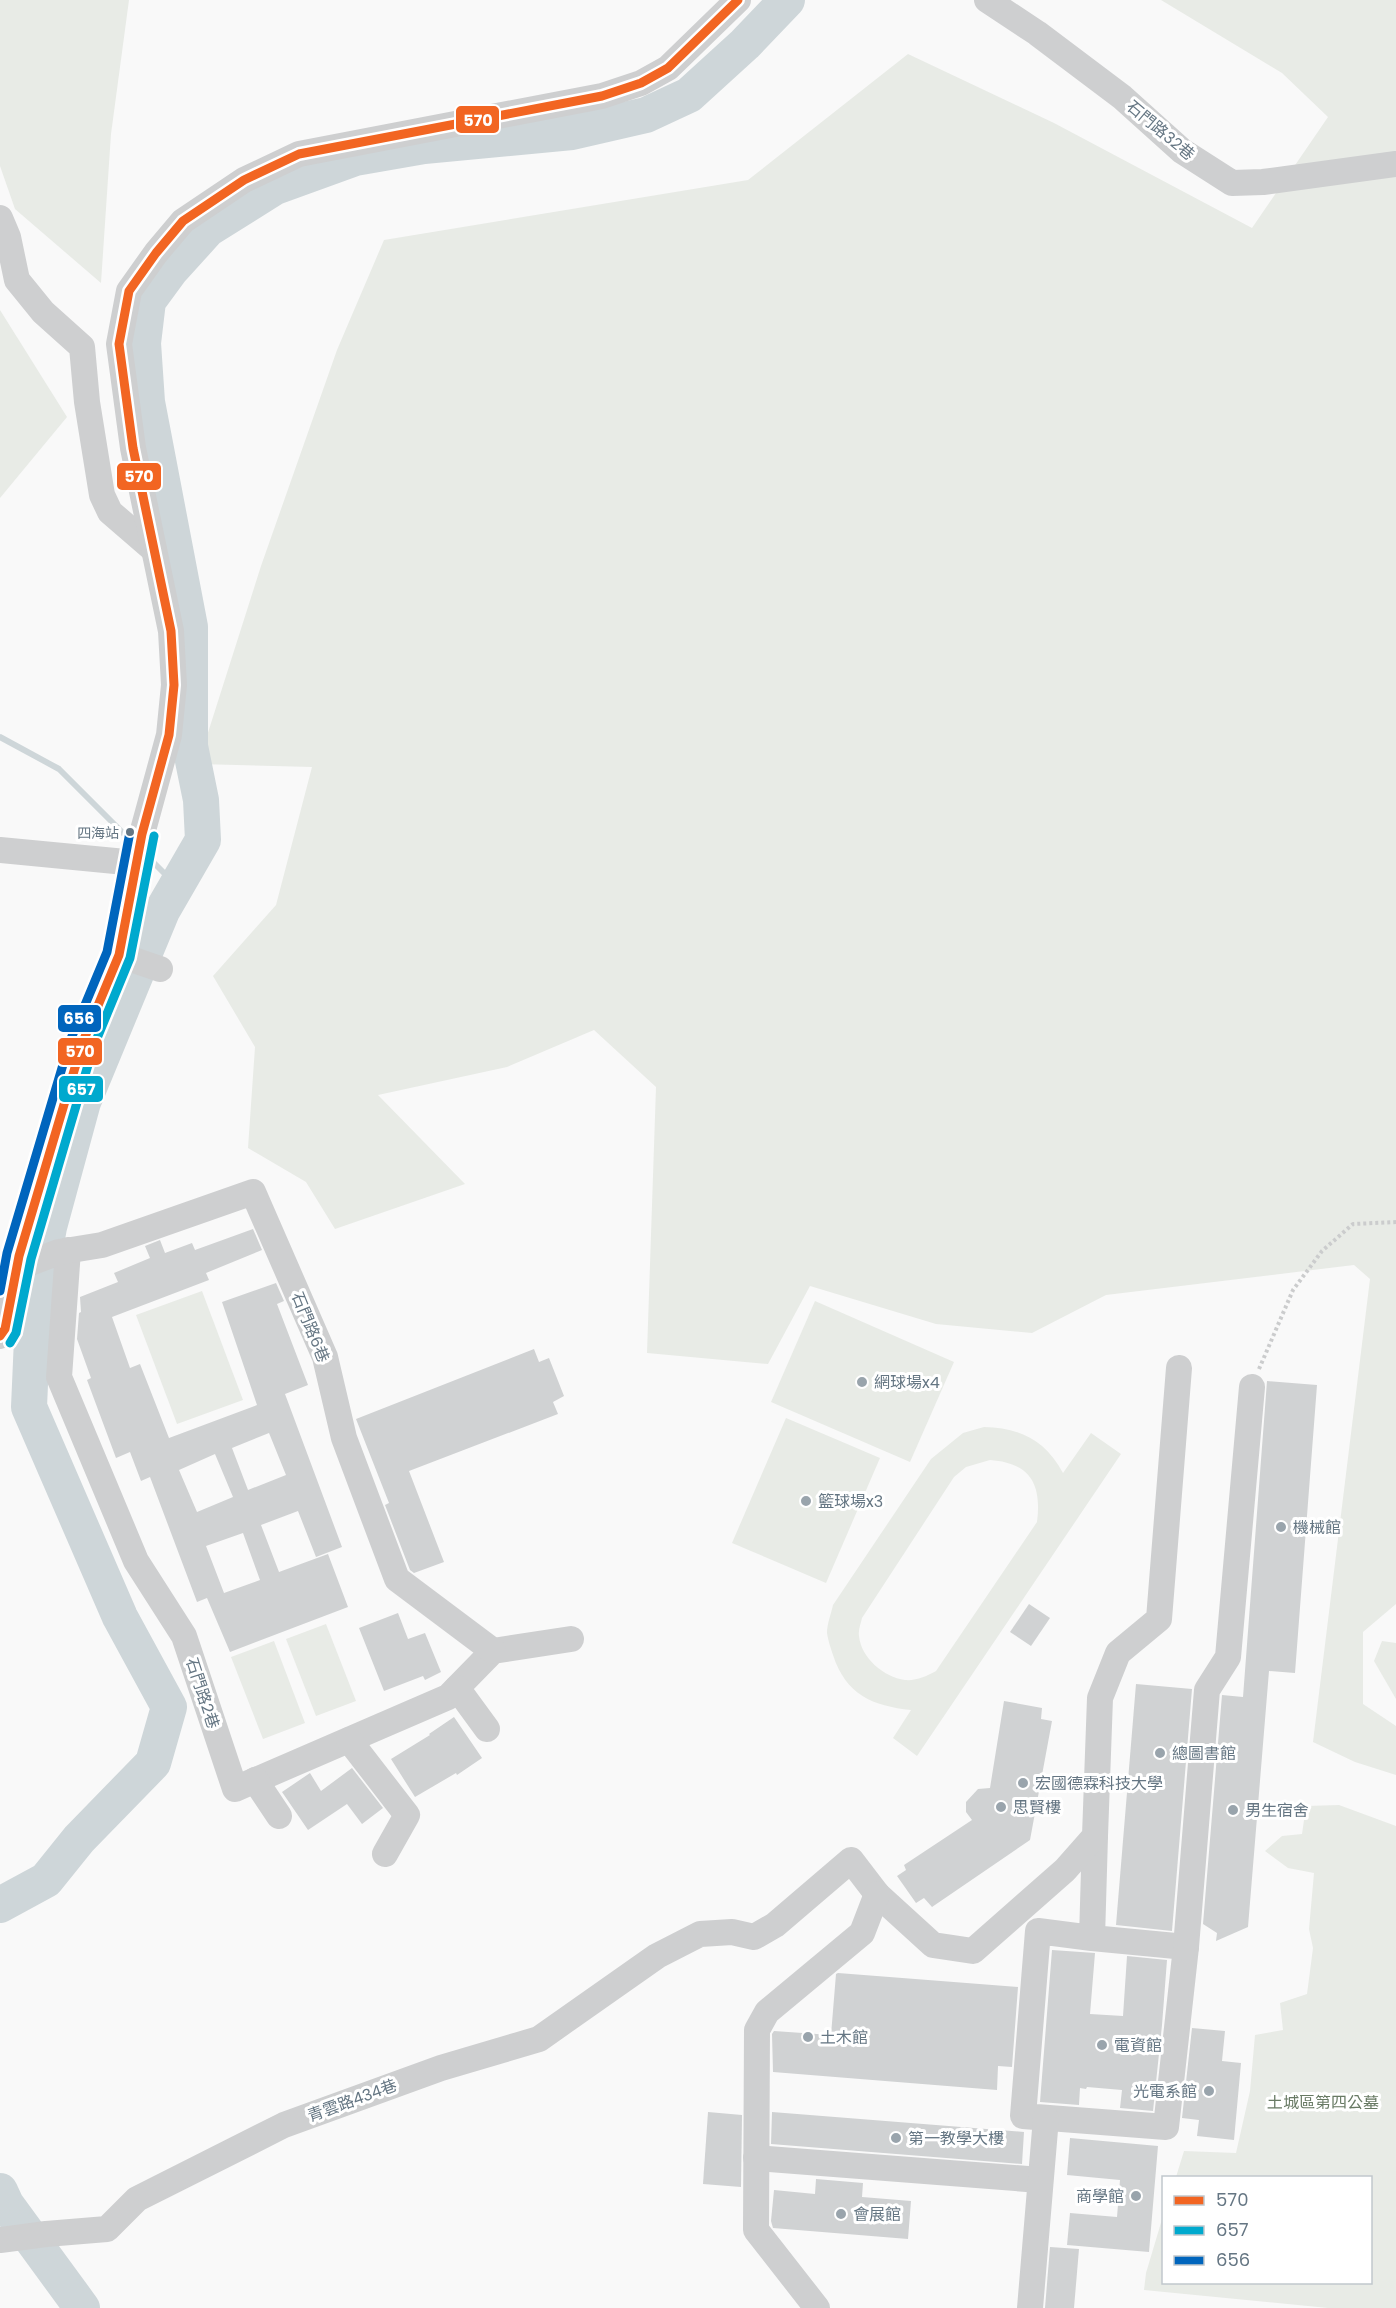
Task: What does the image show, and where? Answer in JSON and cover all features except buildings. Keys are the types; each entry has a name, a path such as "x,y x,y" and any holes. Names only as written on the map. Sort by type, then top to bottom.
{"street":[{"path":"0,1336 4,1329 17,1268 82,1044 119,955 142,834 170,735 174,685 171,631 133,448 119,344 129,291 156,253 183,221 244,180 299,154 602,96 641,84 668,68 738,0"},
{"name":"石門路32巷","path":"987,0 1037,33 1122,98 1182,150 1232,183 1263,182 1396,164"},
{"path":"0,218 8,237 16,280 43,312 82,347 87,402 102,495 110,512 154,550"},
{"path":"0,850 136,863"},
{"path":"119,955 160,969"},
{"name":"石門路6巷","path":"63,1251 102,1245 253,1192 325,1357 344,1438 397,1580 493,1651"},
{"path":"17,1268 63,1251"},
{"name":"石門路2巷","path":"63,1251 58,1377 136,1561 184,1636 235,1789 448,1697 493,1651"},
{"path":"1092,1938 1100,1698 1118,1653 1159,1619 1179,1368"},
{"path":"1186,1947 1038,1931 1023,2116 1166,2127 1186,1947 1207,1690 1228,1657 1252,1386"},
{"path":"493,1651 571,1639"},
{"path":"457,1688 486,1729"},
{"path":"349,1740 407,1815 385,1854"},
{"path":"255,1780 279,1816"},
{"path":"817,2308 756,2230 757,2030 767,2012 862,1933 877,1894 933,1945 973,1951 1065,1870 1095,1836"},
{"name":"青雲路434巷","path":"0,2240 106,2229 137,2199 284,2125 441,2068 538,2039 657,1956 700,1934 732,1932 754,1937 775,1925 850,1860 877,1894"},
{"path":"1030,2308 1046,2118"},
{"path":"756,2158 1040,2180"}],"path":[{"path":"1252,1386 1293,1290 1322,1251 1353,1224 1396,1222"}],"green space":[{"path":"0,0 129,0 111,134 101,283 15,209 0,166"},
{"path":"1161,0 1396,0 1396,1604 1363,1632 1363,1704 1396,1726 1396,1775 1355,1762 1313,1742 1370,1279 1354,1265 1106,1295 1032,1333 936,1324 810,1286 768,1364 647,1353 656,1087 594,1030 507,1067 378,1095 465,1184 335,1229 306,1182 248,1148 255,1047 213,976 276,905 312,767 198,764 261,566 337,350 384,240 748,180 908,54 1054,123 1252,228 1328,117 1282,73"},
{"path":"0,310 67,417 0,498"},
{"path":"202,1291 243,1400 177,1424 136,1315"},
{"name":"網球場x4","path":"815,1301 954,1362 910,1462 771,1402"},
{"name":"籃球場x3","path":"786,1418 880,1458 826,1583 732,1543"},
{"path":"984,1427 1021,1433 1040,1444 1063,1473 1091,1433 1121,1454 917,1756 893,1738 911,1710 873,1701 853,1689 839,1669 827,1633 833,1605 931,1459 963,1433","holes":["990,1460 1004,1462 1024,1471 1035,1486 1037,1522 936,1671 921,1678 909,1680 889,1675 875,1665 864,1652 859,1634 862,1618 954,1477 966,1467"]},
{"path":"326,1624 356,1701 316,1716 286,1639"},
{"path":"274,1641 305,1723 263,1739 231,1657"},
{"path":"1382,1641 1396,1643 1396,1699 1374,1661"},
{"name":"土城區第四公墓","path":"1339,1805 1396,1826 1396,2308 1328,2308 1144,2290 1146,2273 1162,2219 1162,2284 1372,2284 1372,2176 1176,2176 1184,2151 1236,2153 1250,2091 1255,2035 1283,2030 1280,2003 1307,1994 1313,1948 1309,1929 1314,1873 1288,1868 1265,1851 1282,1836 1302,1834 1306,1806"}],"waterway":[{"path":"0,1905 46,1880 79,1839 153,1763 169,1707 120,1617 29,1407 33,1316 49,1227 83,1102 162,911 203,840 201,800 190,746 190,627 147,402 143,343 148,301 170,271 208,229 275,187 355,158 424,146 572,132 646,115 689,95 745,44 787,0"},
{"path":"0,737 59,769 134,844"},
{"path":"146,855 177,886"},
{"path":"0,2191 6,2204 82,2308"}],"transit line":[{"name":"570","path":"0,1336 5,1329 19,1256 82,1044 119,955 142,834 169,735 174,685 171,631 133,448 119,344 129,291 156,253 183,221 244,180 299,154 602,96 641,83 668,68 738,0"},
{"name":"656","path":"0,1291 7,1253 70,1041 107,952 130,832"},
{"name":"657","path":"10,1343 16,1333 31,1259 93,1048 130,958 154,836"}],"place":[{"name":"四海站","path":"130,832"},
{"name":"網球場x4","path":"862,1382"},
{"name":"籃球場x3","path":"806,1501"},
{"name":"機械館","path":"1281,1527"},
{"name":"總圖書館","path":"1160,1753"},
{"name":"宏國德霖科技大學","path":"1023,1783"},
{"name":"思賢樓","path":"1001,1807"},
{"name":"男生宿舍","path":"1233,1810"},
{"name":"土木館","path":"808,2037"},
{"name":"電資館","path":"1102,2045"},
{"name":"光電系館","path":"1209,2091"},
{"name":"第一教學大樓","path":"896,2138"},
{"name":"商學館","path":"1136,2196"},
{"name":"會展館","path":"841,2214"}]}
